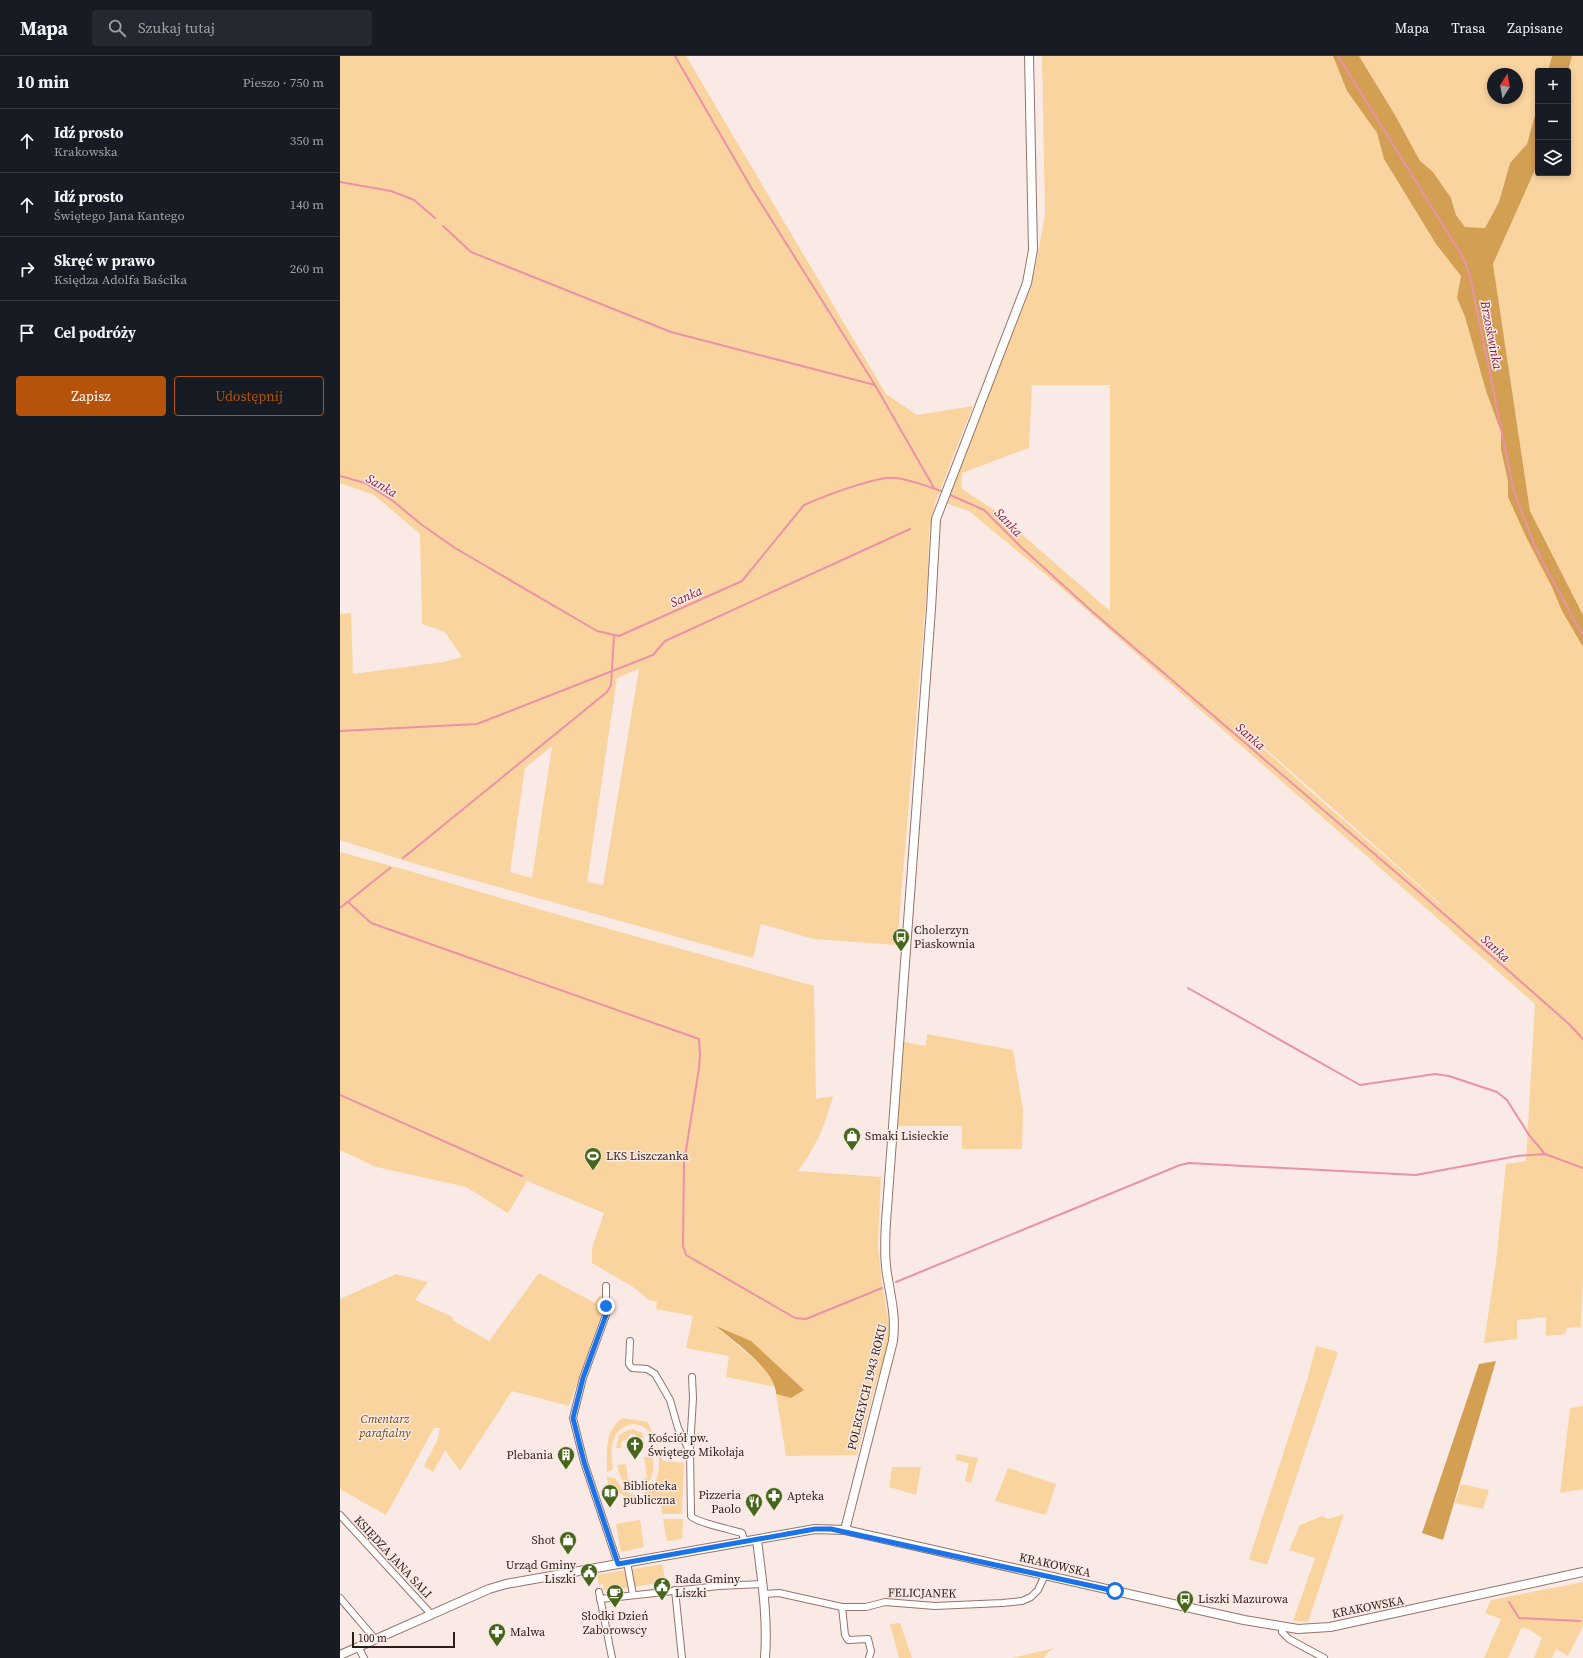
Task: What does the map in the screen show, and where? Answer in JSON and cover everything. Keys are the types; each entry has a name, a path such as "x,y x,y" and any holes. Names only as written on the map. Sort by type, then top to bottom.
{"street":[{"name":"POLEGŁYCH 1943 ROKU","path":"845,1530 895,1328 894,1308 887,1273 885,1250 930,617 934,535 936,519 1021,302 1030,267 1033,250 1029,56"},
{"path":"606,1286 606,1315 583,1378 573,1418 584,1462 618,1564"},
{"path":"630,1341 629,1364 632,1368 647,1369 655,1374 670,1400 678,1428 690,1452"},
{"path":"692,1377 693,1398 690,1452 691,1516 702,1522 715,1524 742,1533 745,1542"},
{"name":"KSIĘDZA JANA SALI","path":"340,1515 430,1614"},
{"name":"KRAKOWSKA","path":"340,1654 430,1614 506,1584 815,1529 845,1530 1045,1576 1282,1627 1310,1629 1347,1625 1583,1572"},
{"path":"757,1540 767,1630 765,1658"},
{"path":"627,1562 633,1595"},
{"name":"FELICJANEK","path":"764,1594 779,1593 842,1606 866,1607 886,1602 935,1606 1022,1601 1031,1597 1038,1590 1045,1576"},
{"path":"600,1599 675,1590 762,1584"},
{"path":"675,1590 682,1658"},
{"path":"599,1592 612,1658"},
{"path":"340,1598 375,1639"},
{"path":"842,1606 845,1635 848,1640 868,1639 871,1651 869,1658"},
{"path":"1282,1627 1282,1632 1289,1639 1324,1658"},
{"path":"358,1646 364,1658"}],"green space":[{"path":"340,56 686,56 886,394 917,415 973,406 935,503 929,533 928,576 897,945 814,939 761,924 753,958 409,862 340,840 340,614 351,613 353,674 443,662 462,657 445,632 422,624 420,534 374,495 340,483","holes":["639,669 603,885 587,882 617,678","552,747 532,878 510,872 525,768"]},
{"path":"1042,56 1333,56 1347,91 1377,133 1384,159 1436,244 1461,276 1457,298 1465,317 1486,391 1501,432 1501,450 1508,481 1508,497 1526,537 1553,587 1562,611 1583,647 1583,1280 1581,1327 1567,1328 1565,1334 1546,1336 1546,1317 1517,1320 1517,1339 1484,1343 1496,1262 1506,1164 1526,1161 1535,1004 1057,584 969,511 945,503 1023,306 1035,270 1045,214","holes":["1032,385 1110,385 1110,611 994,510 961,488 962,473 1029,448","1207,697 1442,905 1442,906 1309,790"]},
{"path":"1359,56 1552,56 1549,68 1535,68 1535,115 1527,144 1510,163 1499,202 1485,228 1465,227 1456,215 1451,198 1433,172 1420,161 1395,115"},
{"path":"1572,56 1583,56 1583,615 1530,511 1493,264 1535,170 1535,176 1571,176 1571,68 1569,68"},
{"path":"340,852 814,986 816,1099 833,1096 819,1135 798,1171 881,1177 878,1246 882,1283 891,1336 875,1387 857,1455 786,1456 776,1394 791,1398 804,1390 717,1327 765,1369 776,1387 726,1377 729,1356 686,1348 693,1316 656,1309 657,1302 649,1300 633,1287 592,1263 592,1248 604,1213 527,1181 508,1213 466,1187 376,1167 340,1150"},
{"path":"927,1034 1013,1050 1023,1110 1022,1149 962,1149 962,1126 896,1126 903,1042 926,1046"},
{"name":"Cmentarz parafialny","path":"539,1273 595,1303 599,1296 604,1297 602,1313 569,1406 512,1391 460,1471 445,1450 433,1472 424,1466 437,1441 440,1428 434,1428 386,1515 340,1489 340,1299 396,1274 428,1282 415,1300 453,1317 452,1320 489,1341"},
{"path":"1316,1346 1338,1352 1267,1565 1249,1559 1308,1377"},
{"path":"1583,1406 1583,1489 1560,1493 1570,1408"},
{"path":"622,1418 648,1422 663,1461 684,1463 682,1514 662,1514 661,1503 645,1505 644,1493 651,1488 656,1480 659,1471 659,1460 658,1449 654,1440 650,1432 644,1427 630,1424 620,1429 612,1444 613,1469 607,1472 607,1450 609,1436 616,1424"},
{"path":"633,1429 642,1433 644,1438 638,1438 634,1434 630,1434 627,1440 621,1441 621,1448 616,1448 619,1435"},
{"path":"956,1454 978,1458 971,1483 965,1481 969,1463 956,1460"},
{"path":"652,1456 653,1465 651,1478 643,1489 642,1484 645,1483 644,1478 647,1478 644,1457"},
{"path":"626,1464 628,1480 632,1480 635,1490 631,1489 625,1484 619,1473 617,1465"},
{"path":"892,1467 921,1467 916,1495 889,1487"},
{"path":"1008,1468 1056,1484 1046,1515 995,1501"},
{"path":"607,1477 615,1478 623,1490 636,1496 637,1505 608,1485"},
{"path":"1461,1484 1489,1490 1483,1509 1455,1503"},
{"path":"1344,1514 1308,1622 1293,1621 1315,1558 1289,1550 1300,1525 1322,1516 1328,1519"},
{"path":"663,1519 683,1519 682,1539 667,1541"},
{"path":"640,1520 644,1547 621,1552 616,1524"},
{"path":"662,1564 666,1582 633,1587 632,1569"},
{"path":"626,1570 628,1588 604,1590 603,1584 599,1585 597,1575"},
{"path":"1583,1582 1583,1626 1568,1656 1556,1649 1552,1658 1534,1658 1542,1638 1530,1630 1522,1627 1508,1658 1484,1658 1501,1619 1485,1613 1491,1600"},
{"path":"900,1623 912,1658 899,1658 890,1624"},
{"path":"1055,1648 1048,1652 1044,1658 1012,1658"}],"shaded area":[{"path":"1333,56 1359,56 1395,115 1420,161 1433,172 1451,198 1456,215 1465,227 1485,228 1499,202 1510,163 1527,144 1535,115 1535,170 1493,264 1530,511 1583,615 1583,647 1562,611 1552,587 1526,537 1508,497 1508,481 1501,450 1501,432 1486,391 1465,317 1457,298 1461,276 1436,244 1384,159 1377,133 1347,91"},
{"path":"1552,56 1572,56 1569,68 1549,68"},
{"path":"716,1326 751,1341 804,1390 791,1398 776,1394 774,1385 769,1375 752,1357"},
{"path":"1496,1361 1443,1540 1422,1533 1479,1364"}],"waterway":[{"path":"675,56 752,189 875,385 934,488"},
{"name":"Brzoskwinka","path":"1338,56 1464,259 1470,276 1514,492 1536,549 1583,636"},
{"path":"340,182 391,191 414,200 435,218"},
{"path":"443,226 471,252 671,332 875,385"},
{"name":"Sanka","path":"340,476 365,483 393,501 422,525 455,548 597,631 619,636 742,581 804,505 850,487 888,478 908,480 944,492"},
{"name":"Sanka","path":"948,494 984,510 1020,546 1095,614 1420,893 1569,1024 1583,1039"},
{"path":"340,731 477,724 653,655 665,641 910,529"},
{"path":"403,858 607,692 611,685 614,635"},
{"path":"340,908 390,868"},
{"path":"348,902 371,923 699,1039 699,1068 684,1163 683,1246 686,1255 795,1318 806,1319 882,1288"},
{"path":"1188,988 1360,1085 1435,1074 1449,1076 1497,1092 1507,1100 1529,1135 1545,1154"},
{"path":"340,1095 522,1176"},
{"path":"896,1282 1180,1165 1189,1163 1416,1175 1517,1156 1545,1154 1583,1168"},
{"path":"1509,1602 1519,1618 1580,1621"}],"place":[{"name":"Cholerzyn Piaskownia","path":"901,952"},
{"name":"Smaki Lisieckie","path":"852,1151"},
{"name":"LKS Liszczanka","path":"593,1171"},
{"name":"Kościół pw. Świętego Mikołaja","path":"635,1460"},
{"name":"Plebania","path":"566,1470"},
{"name":"Biblioteka publiczna","path":"610,1508"},
{"name":"Apteka","path":"774,1511"},
{"name":"Pizzeria Paolo","path":"754,1517"},
{"name":"Shot","path":"568,1555"},
{"name":"Urząd Gminy Liszki","path":"589,1587"},
{"name":"Rada Gminy Liszki","path":"662,1601"},
{"name":"Słodki Dzień Zaborowscy","path":"615,1608"},
{"name":"Liszki Mazurowa","path":"1185,1614"},
{"name":"Malwa","path":"497,1647"}],"route":[{"path":"606,1306 606,1315 583,1378 573,1418 584,1462 618,1564 815,1529 831,1529 845,1530 1115,1591"}]}
